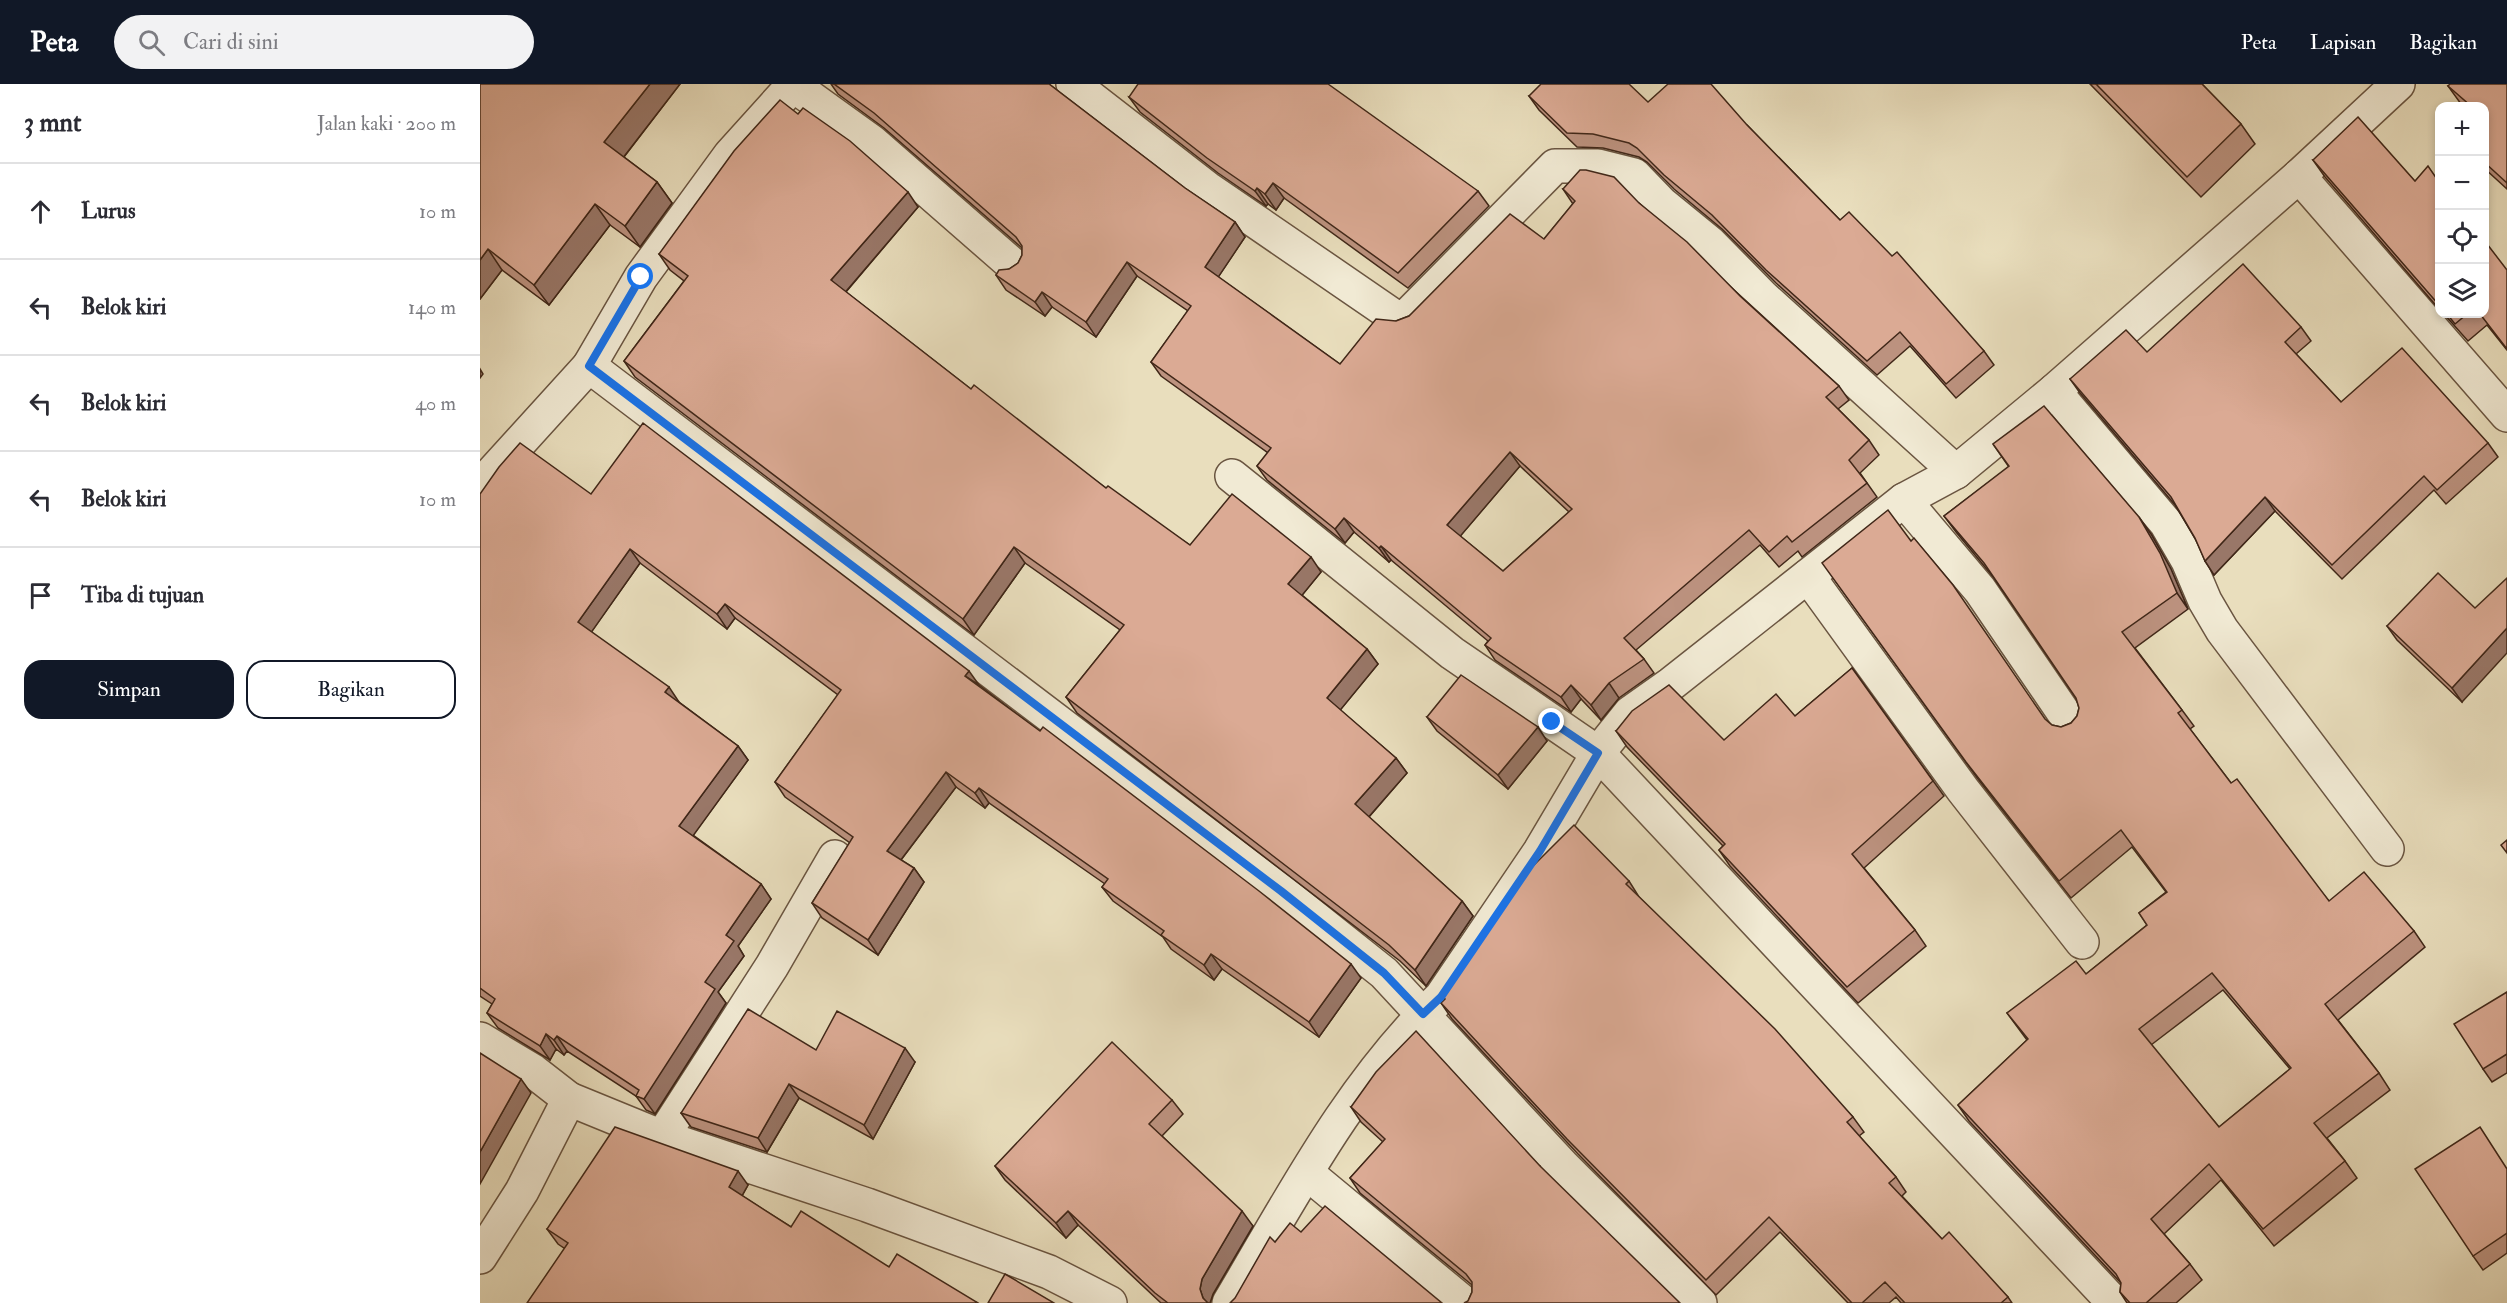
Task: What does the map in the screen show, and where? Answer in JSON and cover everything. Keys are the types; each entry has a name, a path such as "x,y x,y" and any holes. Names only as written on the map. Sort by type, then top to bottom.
{"street":[{"path":"1073,84 1207,188 1395,317 1406,317 1556,166 1598,166 1634,175 1661,203 1710,243 1763,297 1956,472"},
{"path":"1229,1303 1306,1173 1356,1096 1423,1014 1441,997 1540,851 1598,753 1630,713 1671,684 1904,500 1956,472 2054,391 2299,176 2398,84"},
{"path":"480,486 589,366 641,277 730,155 793,85 872,142 1014,266"},
{"path":"2299,176 2507,415"},
{"path":"589,366 1281,891 1384,973 1564,1167 1700,1303"},
{"path":"2054,391 2166,524 2188,561 2205,601 2222,630 2387,849"},
{"path":"1232,476 1452,653 1598,753 2114,1303"},
{"path":"1904,500 1980,590 2072,725"},
{"path":"1808,576 1963,790 2082,942"},
{"path":"662,1137 772,966 835,857"},
{"path":"480,1039 533,1071 569,1099 662,1137 867,1205 1049,1272 1110,1303"},
{"path":"480,1257 522,1191 569,1099"},
{"path":"1306,1173 1464,1303"}],"building":[{"path":"480,84 650,84 604,142 657,182 625,226 595,204 534,285 488,249 480,260"},
{"path":"834,84 1049,84 1185,188 1235,222 1205,267 1340,364 1376,319 1396,321 1409,316 1510,214 1544,239 1575,201 1563,189 1580,170 1614,177 1639,203 1687,242 1740,296 1839,386 1826,397 1869,440 1849,460 1867,483 1792,542 1787,536 1769,552 1749,530 1624,638 1644,659 1609,683 1591,705 1571,685 1561,697 1485,645 1491,638 1381,546 1379,548 1344,518 1335,529 1257,466 1271,448 1151,362 1191,306 1127,262 1086,322 1042,292 1035,302 996,275 999,270 1009,269 1018,263 1022,255 1022,246 1016,237 874,113","holes":["1510,452 1572,509 1503,571 1447,525"]},
{"path":"1138,84 1328,84 1478,191 1398,273 1273,183 1265,194 1257,188 1255,191 1207,158 1129,97"},
{"path":"1541,84 1629,84 1648,102 1668,84 1711,84 1747,125 1840,220 1849,212 1892,256 1897,252 1984,351 1946,384 1900,332 1867,361 1766,270 1712,215 1664,175 1637,148 1629,143 1593,134 1567,133 1529,96"},
{"path":"2096,84 2202,84 2241,124 2187,177"},
{"path":"2450,84 2507,84 2507,183 2489,167 2489,102 2466,102 2448,86"},
{"path":"780,100 798,114 803,108 850,141 908,192 831,280 971,389 974,385 1106,488 1108,486 1190,545 1232,494 1311,557 1288,584 1367,649 1327,698 1396,758 1355,804 1462,901 1415,970 1389,945 1066,697 1124,625 1014,547 963,619 624,361 688,276 659,254 734,151"},
{"path":"2358,117 2415,181 2428,166 2435,176 2435,300 2313,160"},
{"path":"2489,247 2507,270 2507,349 2483,318 2489,318"},
{"path":"2243,264 2301,327 2285,342 2341,402 2402,348 2488,443 2437,490 2424,476 2332,565 2265,497 2205,561 2195,538 2171,497 2070,379 2126,330 2147,352"},
{"path":"2450,318 2462,318 2455,324"},
{"path":"2044,406 2139,517 2160,553 2177,593 2122,632 2182,710 2178,713 2231,783 2237,779 2329,901 2364,872 2414,931 2325,1004 2379,1073 2314,1123 2345,1161 2263,1229 2209,1164 2151,1219 2190,1264 2146,1303 2130,1303 2120,1292 2121,1283 2116,1274 1958,1105 2028,1039 2007,1013 2076,961 2086,974 2147,925 2139,913 2167,892 2121,830 2059,881 1966,762 1822,563 1888,510 1911,541 1914,538 1953,585 2045,719 2052,725 2061,727 2071,723 2077,716 2079,708 2076,698 1984,563 1944,516 2009,466 1993,444","holes":["2212,973 2291,1068 2219,1127 2139,1029"]},
{"path":"643,423 969,671 965,676 1040,731 1043,727 1351,964 1309,1022 1211,954 1204,965 1161,935 1164,931 1102,887 1108,879 979,788 975,793 946,772 887,851 914,868 868,940 812,903 853,837 775,782 841,690 725,604 717,614 630,549 578,622 669,687 665,692 738,746 679,826 761,884 726,935 734,941 705,982 715,989 644,1099 636,1096 639,1090 557,1036 554,1040 546,1034 540,1046 487,1013 495,999 480,988 480,494 520,443 591,494"},
{"path":"2438,573 2475,608 2507,578 2507,628 2452,688 2387,626"},
{"path":"1852,668 1933,781 1852,854 1915,930 1847,987 1719,850 1725,844 1616,731 1632,711 1669,685 1724,740 1776,694 1795,716"},
{"path":"1461,675 1538,727 1498,775 1427,717"},
{"path":"1574,825 1629,881 1626,884 1775,1029 1853,1117 1847,1122 1896,1177 1889,1183 1942,1239 1949,1232 2008,1297 2001,1303 1905,1303 1885,1282 1862,1303 1852,1303 1769,1217 1706,1280 1567,1139 1441,1003 1445,999 1442,996 1529,870"},
{"path":"2507,840 2507,853 2501,845"},
{"path":"2507,992 2507,1054 2483,1069 2454,1024"},
{"path":"748,1009 816,1050 837,1011 905,1048 864,1125 789,1084 758,1138 681,1113"},
{"path":"1416,1031 1540,1166 1680,1303 1464,1303 1468,1301 1472,1292 1472,1282 1466,1274 1350,1178 1385,1139 1351,1107 1376,1072"},
{"path":"1112,1042 1172,1100 1149,1124 1242,1211 1202,1279 1200,1289 1203,1298 1208,1303 1168,1303 1068,1211 1056,1223 995,1166"},
{"path":"480,1053 521,1079 480,1152"},
{"path":"615,1127 738,1171 729,1187 791,1227 801,1211 889,1267 897,1254 978,1303 527,1303 568,1243 547,1229"},
{"path":"2480,1127 2507,1169 2507,1233 2473,1256 2415,1169"},
{"path":"1325,1206 1442,1303 1230,1303 1270,1237 1275,1242 1290,1223 1301,1232"},
{"path":"1005,1274 1054,1303 988,1303"}],"route":[{"path":"641,277 589,366 1281,891 1384,973 1423,1014 1441,997 1540,851 1598,753 1552,722"}]}
